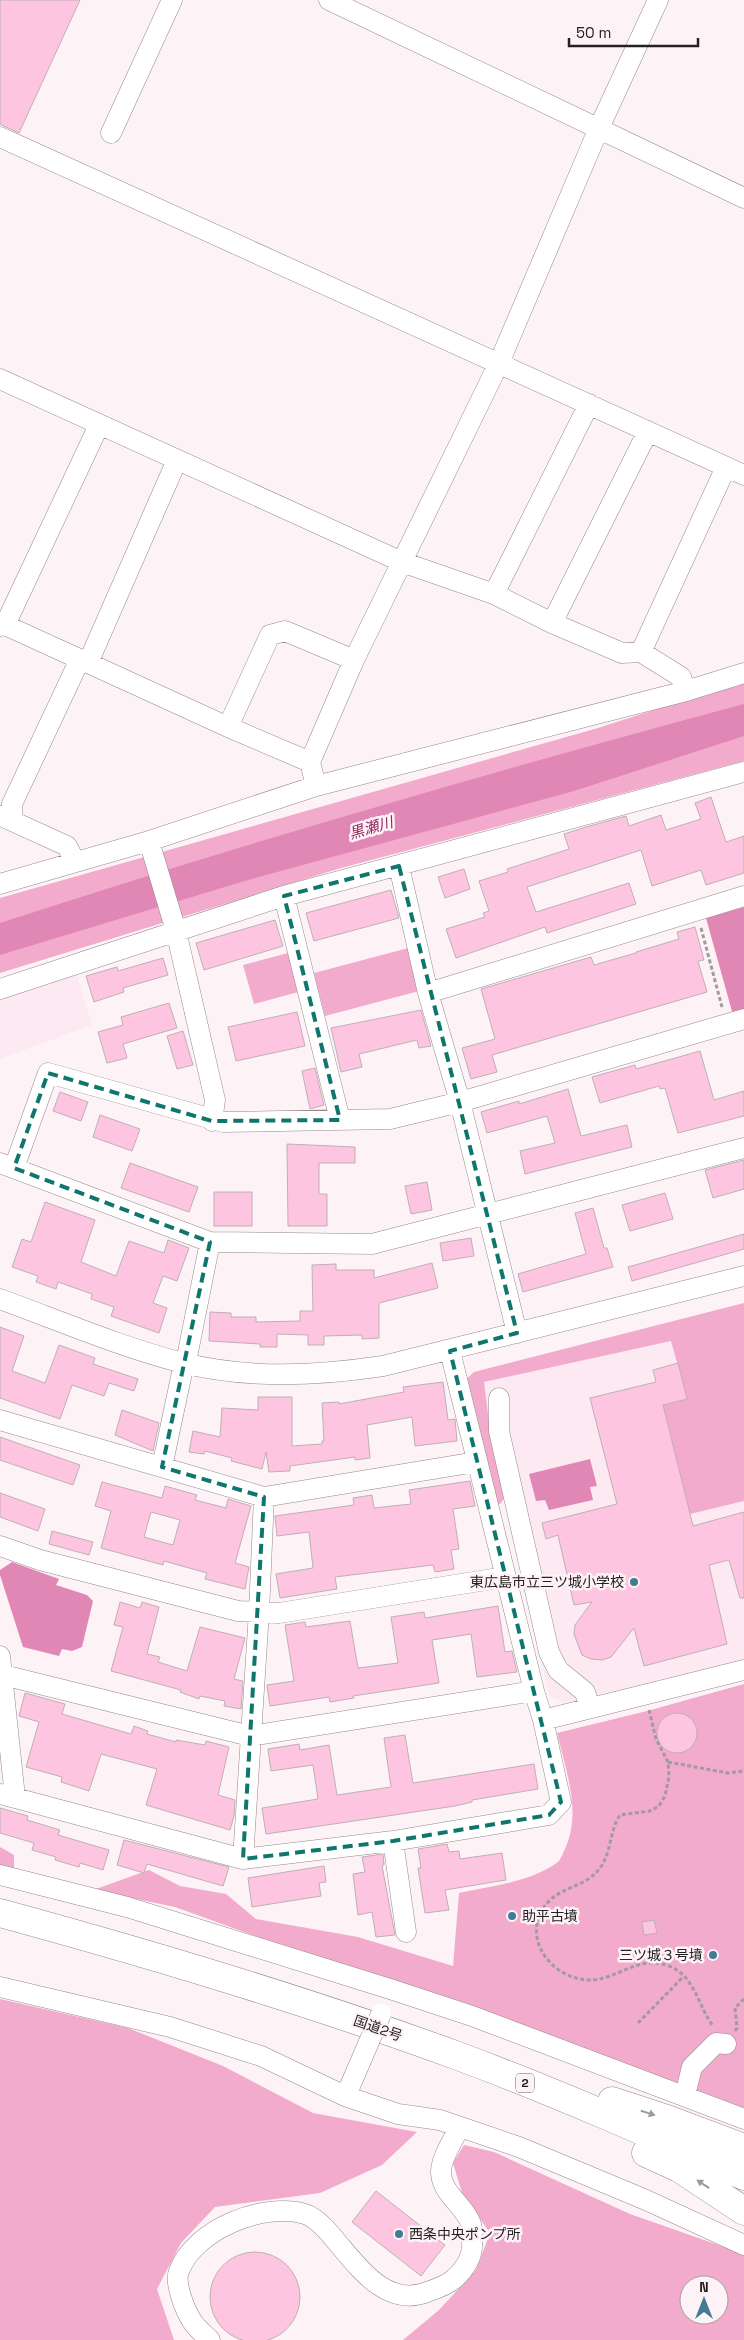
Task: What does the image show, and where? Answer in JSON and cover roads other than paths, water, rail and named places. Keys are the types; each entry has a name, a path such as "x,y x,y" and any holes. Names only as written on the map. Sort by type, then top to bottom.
{"highway":[{"name":"国道2号","path":"3,1914 301,2002 460,2057 625,2123 744,2176"},
{"path":"301,2002 667,2119 744,2148"},
{"path":"301,2002 545,2105 679,2168 744,2211"}],"street":[{"path":"111,133 172,0"},
{"path":"328,0 744,198"},
{"path":"316,786 310,762 354,660 499,364 599,128 658,0"},
{"path":"0,137 735,471 641,652"},
{"path":"0,380 402,562 494,594 552,623 622,653 641,652 681,677 686,691"},
{"path":"494,594 589,404"},
{"path":"99,425 3,626 310,762"},
{"path":"552,623 648,431"},
{"path":"76,862 67,846 6,818 84,661 177,460"},
{"path":"228,727 270,635 284,632 354,660"},
{"path":"0,884 76,862 150,845 316,786 686,691 744,673"},
{"path":"0,989 175,928 284,896 744,772"},
{"path":"150,845 175,928 215,1100 212,1121"},
{"path":"399,866 428,993 460,1102 486,1214 517,1333"},
{"path":"284,896 340,1120"},
{"path":"428,993 744,896"},
{"path":"736,1022 460,1102 390,1119 212,1121 48,1073 7,1165 210,1242 372,1244 744,1148"},
{"path":"162,1467 210,1242"},
{"path":"0,1299 145,1352 184,1363 223,1370 265,1374 336,1373 383,1366 450,1351 744,1276"},
{"path":"0,1656 3,1676 8,1796 243,1858 393,1841 549,1815 561,1802 543,1720 534,1692 476,1462 450,1351"},
{"path":"499,1398 499,1431 549,1652 558,1670 585,1692 590,1708"},
{"path":"0,1420 264,1497 476,1462"},
{"path":"243,1858 259,1612 264,1497"},
{"path":"0,1546 40,1560 228,1609 259,1612 279,1613 506,1577"},
{"path":"543,1720 744,1670"},
{"path":"3,1676 250,1736 534,1692"},
{"path":"393,1841 406,1932"},
{"path":"0,1875 127,1907 390,1989 472,2016 685,2095 744,2119"},
{"path":"0,1987 170,2027 261,2056 398,2114 440,2120 519,2147 646,2200 744,2246"},
{"path":"348,2092 390,1989"},
{"path":"685,2095 692,2067 716,2043 726,2044"},
{"path":"210,2340 192,2321 179,2293 178,2272 192,2251 218,2228 244,2217 274,2212 305,2214 324,2227 373,2281 392,2293 415,2297 453,2280 466,2268 472,2251 472,2225 448,2192 441,2173 446,2156 460,2127"}],"water":[{"name":"黒瀬川","path":"744,704 744,736 574,791 248,880 0,955 0,923 185,864 370,809"},
{"path":"744,907 744,1012 733,1015 706,918"},
{"path":"590,1459 597,1486 590,1487 593,1500 549,1510 545,1500 536,1501 529,1474"},
{"path":"12,1562 59,1579 56,1585 87,1595 93,1601 82,1647 72,1651 62,1649 59,1656 23,1647 0,1575 0,1570"}],"place":[{"name":"東広島市立三ツ城小学校","path":"634,1582"},
{"name":"助平古墳","path":"512,1916"},
{"name":"三ツ城３号墳","path":"713,1955"},
{"name":"西条中央ポンプ所","path":"399,2234"}]}
